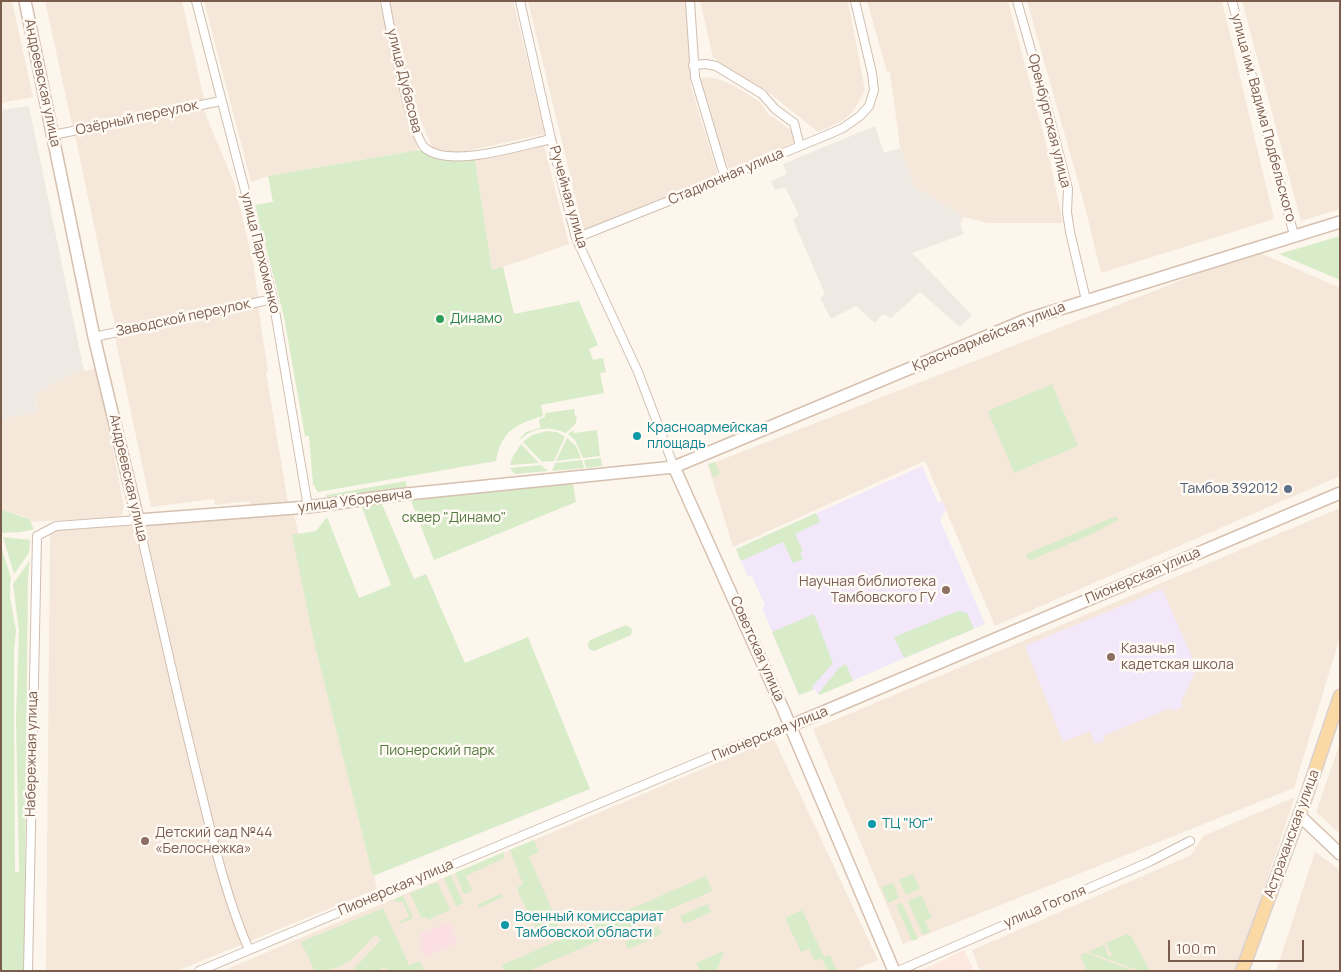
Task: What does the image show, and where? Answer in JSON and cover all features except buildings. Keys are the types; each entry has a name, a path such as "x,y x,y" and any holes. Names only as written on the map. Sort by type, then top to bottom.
{"main road":[{"name":"Астраханская улица","path":"1242,971 1340,696"}],"street":[{"name":"Андреевская улица","path":"25,1 94,338 138,520 175,689 233,913 249,950"},
{"name":"улица Пархоменко","path":"196,1 272,298 308,507"},
{"name":"улица Дубасова","path":"385,1 391,36 414,125 420,143 426,149 450,157 469,157 551,139"},
{"name":"Ручейная улица","path":"520,1 551,139 576,238 638,372 674,467"},
{"path":"690,1 693,30 693,65 698,89 726,178"},
{"name":"Стадионная улица","path":"576,238 726,178 843,128 860,116 869,106 874,90 873,78 855,1"},
{"name":"Оренбургская улица","path":"1017,1 1068,189 1067,212 1070,232 1086,300"},
{"name":"улица им. Вадима Подбельского","path":"1232,1 1294,235"},
{"path":"693,65 706,64 716,66 762,94 775,109 794,123 800,146"},
{"name":"Озёрный переулок","path":"53,135 221,101"},
{"name":"Красноармейская улица","path":"674,467 1028,319 1340,222"},
{"name":"Заводской переулок","path":"94,338 272,298"},
{"name":"улица Уборевича","path":"37,536 56,526 308,507 397,495 674,467"},
{"name":"Советская улица","path":"674,467 790,726 894,971"},
{"name":"Пионерская улица","path":"199,971 727,750 790,726 1340,493"},
{"name":"Набережная улица","path":"28,971 37,536"},
{"path":"1299,815 1340,854"},
{"name":"улица Гоголя","path":"898,971 1149,862 1190,841"}],"shaded area":[{"path":"1,1 12,1 33,97 1,103"},
{"path":"45,1 182,1 204,99 73,129"},
{"path":"204,1 379,1 418,150 268,176 251,182"},
{"path":"387,1 513,1 545,134 448,155 433,149 418,114 394,33"},
{"path":"528,1 686,1 691,87 718,175 585,230 581,221"},
{"path":"700,1 848,1 865,90 854,110 844,120 818,132 763,88 758,94 713,57"},
{"path":"867,1 1008,1 1048,151 1063,223 988,223 964,217 915,187 900,148 890,72 887,72"},
{"path":"1027,1 1222,1 1274,219 1101,273 1084,203"},
{"path":"1242,1 1340,1 1340,209 1301,221"},
{"path":"704,77 718,79 735,86 760,102 770,117 772,116 792,131 797,141 730,172 717,138 700,80"},
{"path":"29,106 84,371 69,375 36,394 37,412 1,419 1,110"},
{"path":"203,108 234,183 254,266 258,299 116,331 75,135"},
{"path":"875,126 884,153 900,148 915,187 964,217 960,224 964,234 912,253 972,315 960,327 920,292 891,318 883,314 875,323 856,306 831,319 820,298 825,294 793,220 799,215 785,187 775,190 771,181 787,174 783,164"},
{"path":"544,145 569,244 492,271 475,160"},
{"path":"1256,251 1340,288 1340,476 995,626 925,461 733,547 708,465"},
{"path":"258,306 268,371 266,372 288,503 251,509 250,501 215,505 214,499 151,507 115,337"},
{"path":"97,368 124,506 122,515 31,522 23,516 3,510 1,508 1,419 37,412 36,394 69,375"},
{"path":"922,466 938,503 942,501 946,509 940,520 985,624 819,695 814,689 799,695 762,608 765,606 752,576 748,577 736,549"},
{"path":"1340,508 1340,637 1294,788 903,944 813,729"},
{"path":"294,514 377,889 177,971 46,971 50,531"},
{"name":"Казачья кадетская школа","path":"1162,589 1197,668 1181,702 1183,707 1172,711 1170,708 1103,736 1104,741 1095,744 1090,731 1063,742 1025,646"},
{"path":"774,739 878,960 853,971 222,971"},
{"path":"1340,743 1340,834 1316,812"},
{"path":"1295,797 1236,971 980,971 972,950 1191,855 1203,836"},
{"path":"1315,852 1340,870 1340,971 1276,971"},
{"path":"449,922 457,940 454,941 455,944 425,957 419,944 423,942 420,934"},
{"path":"964,950 974,971 920,971"}],"green space":[{"name":"Динамо","path":"418,150 433,155 475,160 492,270 503,267 514,314 579,301 598,345 589,349 593,360 603,358 606,372 600,373 604,393 541,405 543,416 525,422 511,430 502,442 496,461 318,492 313,484 309,436 305,436 284,317 255,205 273,202 268,176"},
{"path":"1340,236 1340,280 1279,254"},
{"path":"1052,384 1078,446 1014,473 988,411"},
{"path":"574,409 575,416 577,417 576,423 566,433 554,429 542,429 520,438 526,432 540,428 539,419 545,417 545,413"},
{"path":"573,430 574,433 597,430 600,456 583,458 575,440 568,434"},
{"path":"547,431 557,432 565,437 554,461 542,462 523,442 532,435"},
{"path":"567,438 576,446 581,458 556,461"},
{"path":"521,444 539,463 510,465 513,456"},
{"path":"601,458 602,466 586,468 584,460"},
{"path":"582,460 584,468 552,471 555,463"},
{"path":"715,462 720,474 713,477 708,464"},
{"path":"541,465 548,471 515,474 510,468"},
{"name":"сквер \"Динамо\"","path":"572,477 576,502 434,560 408,493"},
{"path":"406,481 407,488 327,497 326,495"},
{"name":"Пионерский парк","path":"381,502 414,579 426,574 465,663 528,637 590,789 373,876 314,642 292,535 316,531 327,517 359,598 391,585 361,505"},
{"path":"1,508 29,519 34,529 22,532 1,533"},
{"path":"816,513 820,522 795,534 803,551 800,552 803,559 793,563 783,542 741,561 736,549"},
{"path":"1116,516 1118,520 1094,533 1029,561 1026,554"},
{"path":"3,537 30,540 29,553 14,574"},
{"path":"1,546 11,578 10,598 16,630 14,651 15,872 19,872 16,720 19,631 13,584 30,560 28,577 24,971 1,971"},
{"path":"958,611 967,613 974,629 904,658 894,637"},
{"path":"814,614 833,663 812,687 813,690 799,695 772,632"},
{"path":"626,625 632,629 631,635 594,651 589,649 588,644 590,640"},
{"path":"846,664 853,681 819,695 839,668"},
{"path":"534,840 539,852 529,857 561,931 548,937 537,931 518,892 518,887 523,884 510,850"},
{"path":"504,852 502,859 466,876 472,891 464,894 455,873"},
{"path":"913,874 920,889 906,895 899,880"},
{"path":"451,875 463,903 456,906 444,878"},
{"path":"706,876 712,891 529,971 505,971 502,965"},
{"path":"437,882 450,910 428,920 426,917 422,919 410,893"},
{"path":"893,883 899,898 888,903 881,887"},
{"path":"501,894 503,897 479,908 478,904"},
{"path":"403,895 413,918 399,924 399,922 409,917 403,902 393,900"},
{"path":"921,895 932,918 925,921 930,932 923,935 908,901"},
{"path":"902,903 918,939 912,941 896,905"},
{"path":"707,904 711,912 684,924 680,916"},
{"path":"383,908 409,965 420,961 424,971 387,971 385,967 377,971 352,971 381,940 376,934 356,955 343,965 325,970 314,970 301,942"},
{"path":"802,910 824,957 830,955 837,971 827,971 822,958 815,961 809,949 801,952 785,918"},
{"path":"658,926 662,934 628,949 625,942"},
{"path":"1127,934 1131,936 1150,971 1140,971 1088,952 1104,945 1109,957 1112,955 1106,943"},
{"path":"724,951 717,971 699,971 696,963"},
{"path":"1086,953 1134,971 1087,971 1080,955"}],"place":[{"name":"Динамо","path":"440,319"},
{"name":"Красноармейская площадь","path":"637,436"},
{"name":"Тамбов 392012","path":"1288,489"},
{"name":"Научная библиотека Тамбовского ГУ","path":"946,590"},
{"name":"Казачья кадетская школа","path":"1111,657"},
{"name":"ТЦ \"Юг\"","path":"872,824"},
{"name":"Детский сад №44 «Белоснежка»","path":"145,841"},
{"name":"Военный комиссариат Тамбовской области","path":"505,925"}]}
